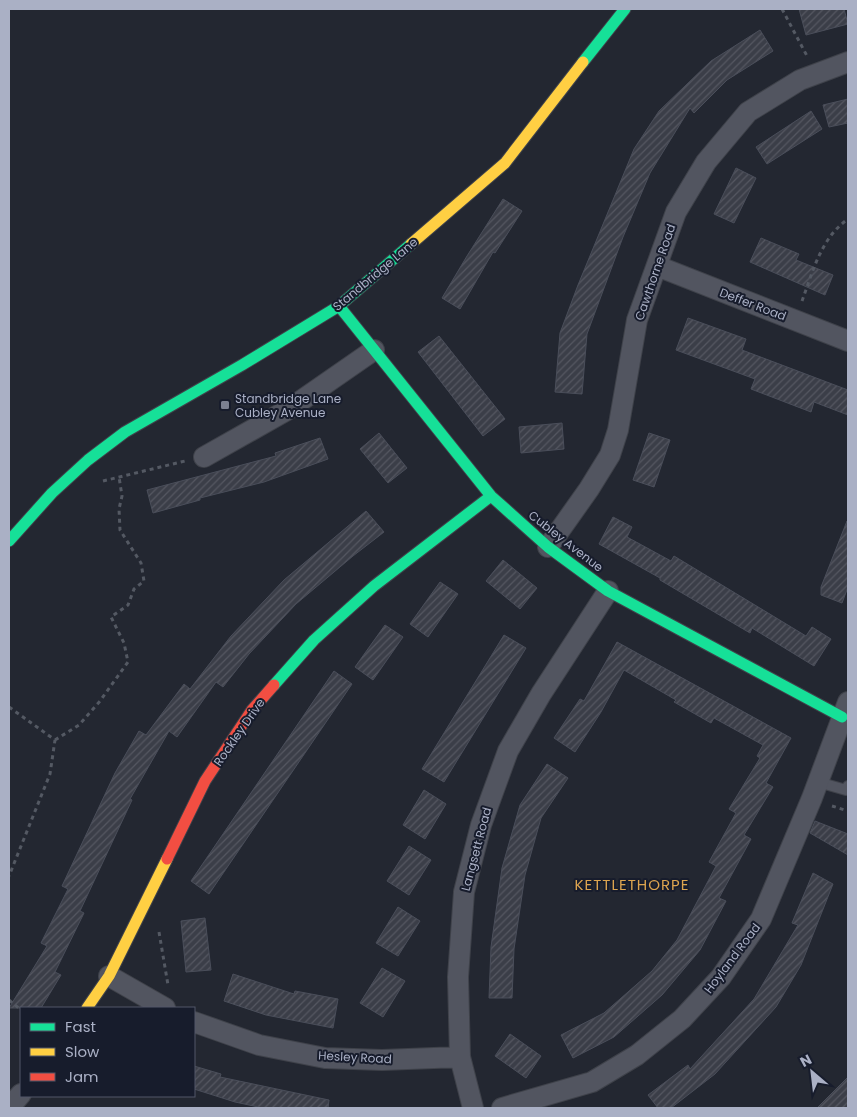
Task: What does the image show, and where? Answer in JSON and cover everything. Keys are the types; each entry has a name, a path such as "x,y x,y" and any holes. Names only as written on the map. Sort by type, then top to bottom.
{"street":[{"name":"Standbridge Lane","path":"9,541 52,493 88,460 125,432 242,365 339,306 505,163 625,9"},
{"name":"Cawthorne Road","path":"548,547 610,456 618,430 637,320 676,212 706,162 748,112 800,80 848,62"},
{"name":"Deffer Road","path":"657,266 848,342"},
{"name":"Cubley Avenue","path":"339,306 491,496 548,547 608,591 845,710"},
{"path":"204,457 285,401 374,350"},
{"name":"Rockley Drive","path":"88,1007 108,976 205,781 252,710 314,640 368,592 491,496"},
{"name":"Langsett Road","path":"473,1108 460,1056 458,977 464,892 480,825 508,751 541,694 608,591"},
{"name":"Hoyland Road","path":"502,1108 592,1082 637,1056 682,1019 721,977 761,919 818,782 845,710"},
{"path":"108,976 166,999"},
{"name":"Hesley Road","path":"195,1022 259,1045 325,1058 382,1060 460,1056"},
{"path":"9,1108 20,1095"}],"lane":[{"path":"818,782 846,790 848,786"}],"path":[{"path":"782,9 817,74"},
{"path":"796,321 820,251 837,226 848,219"},
{"path":"100,482 204,457"},
{"path":"55,740 79,726 128,662 124,643 111,617 128,605 134,589 144,581 141,563 120,530 119,509 122,496 120,477"},
{"path":"9,706 55,740"},
{"path":"9,876 50,774 55,740"},
{"path":"158,926 166,999"},
{"path":"9,1000 20,1009"}],"building":[{"path":"799,9 844,9 848,24 806,35"},
{"path":"760,30 773,51 727,80 694,113 690,108 650,173 623,237 587,334 582,394 555,392 560,333 634,149 659,111 711,61"},
{"path":"848,99 848,123 829,127 823,105"},
{"path":"811,111 822,129 767,164 756,147"},
{"path":"736,168 756,178 734,223 714,214"},
{"path":"503,199 522,211 495,253 493,252 460,309 442,298"},
{"path":"761,238 799,254 796,260 833,275 825,295 750,262"},
{"path":"688,318 746,339 742,350 848,390 848,415 814,402 811,412 751,389 755,379 676,350"},
{"path":"439,336 505,419 483,436 418,352"},
{"path":"562,423 564,449 521,453 519,427"},
{"path":"379,433 407,468 388,483 360,449"},
{"path":"649,433 670,440 654,487 633,480"},
{"path":"320,438 328,459 264,482 200,498 200,500 153,513 147,490 276,456 275,453"},
{"path":"366,511 384,532 296,604 249,654 223,687 216,682 177,737 169,731 130,799 132,800 80,911 84,913 55,972 61,975 42,1007 9,1008 47,946 41,943 68,889 62,886 115,773 139,731 146,735 184,684 190,689 231,636 284,580"},
{"path":"613,517 632,527 627,537 671,561 674,556 806,636 812,627 831,639 814,666 752,628 750,633 660,580 660,578 599,544"},
{"path":"847,521 848,587 842,603 821,595 821,587"},
{"path":"503,560 537,588 520,609 486,581"},
{"path":"440,582 458,594 428,637 410,624"},
{"path":"385,625 403,637 373,680 355,667"},
{"path":"504,635 526,648 444,782 422,769"},
{"path":"617,642 791,738 766,783 773,787 744,835 751,839 719,898 726,901 700,950 662,995 614,1037 573,1058 561,1035 604,1013 652,971 677,940 716,866 709,862 736,813 729,809 760,758 757,756 763,745 714,718 711,723 624,670 601,712 575,752 554,738 580,699 584,701"},
{"path":"334,671 352,684 209,894 191,881"},
{"path":"547,764 568,778 541,818 525,875 514,949 512,998 489,998 491,947 502,868 520,805"},
{"path":"424,790 446,804 425,839 403,825"},
{"path":"815,821 848,834 848,855 810,833"},
{"path":"409,846 431,860 409,895 387,881"},
{"path":"813,873 833,884 801,965 776,1007 715,1074 671,1108 658,1108 648,1095 688,1065 690,1069 754,999 798,925 792,923"},
{"path":"398,907 420,921 398,956 376,943"},
{"path":"205,918 211,970 186,972 181,921"},
{"path":"382,968 405,981 383,1017 360,1003"},
{"path":"233,974 294,994 295,991 338,999 333,1028 266,1015 224,1001"},
{"path":"510,1034 541,1056 526,1078 495,1056"},
{"path":"195,1066 221,1074 220,1077 329,1100 328,1108 263,1108 235,1102 195,1089"},
{"path":"848,1077 848,1108 817,1108"}],"traffic: fast":[{"path":"583,62 625,9"},
{"path":"9,541 52,493 88,460 125,432 242,365 339,306 411,244"},
{"path":"339,306 491,496 548,547 608,591 842,717"},
{"path":"274,685 314,640 374,586 491,496"}],"traffic: slow":[{"path":"411,244 505,163 583,62"},
{"path":"88,1007 109,976 167,859"}],"traffic: jam":[{"path":"167,859 205,781 252,710 274,685"}],"place":[{"name":"Standbridge Lane Cubley Avenue","path":"225,405"}],"district":[{"name":"KETTLETHORPE","path":"632,884"}]}
